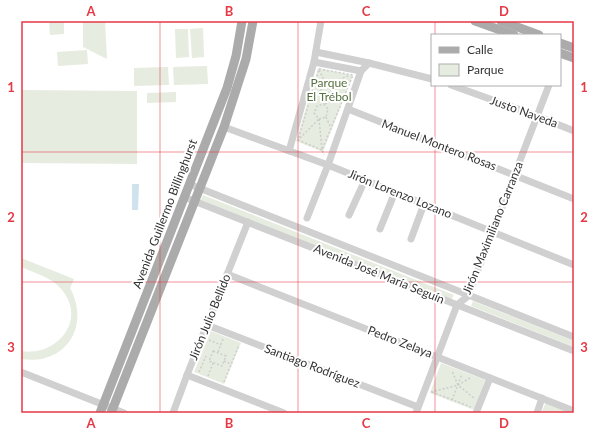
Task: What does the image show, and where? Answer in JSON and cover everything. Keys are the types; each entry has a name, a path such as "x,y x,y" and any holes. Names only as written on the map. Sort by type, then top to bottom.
{"main road":[{"name":"Avenida Guillermo Billinghurst","path":"102,409 227,88 236,56 242,21"},
{"name":"Avenida Guillermo Billinghurst","path":"112,411 224,127 246,59 253,21"},
{"path":"475,21 511,34"},
{"path":"501,21 536,34"},
{"path":"561,50 574,48"},
{"path":"561,50 574,58"}],"street":[{"path":"289,151 314,62 321,21"},
{"path":"316,52 370,63 431,79"},
{"path":"314,62 361,71"},
{"path":"307,218 328,165 361,71 370,63"},
{"name":"Justo Naveda","path":"454,86 574,131"},
{"name":"Jirón Maximiliano Carranza","path":"417,410 457,305 468,296 549,86"},
{"name":"Manuel Montero Rosas","path":"348,109 574,199"},
{"name":"Jirón Lorenzo Lozano","path":"224,127 328,165 574,265"},
{"path":"349,215 365,180"},
{"name":"Avenida José María Seguín","path":"189,184 574,337"},
{"path":"380,229 395,192"},
{"name":"Avenida José María Seguín","path":"184,197 574,351"},
{"path":"411,239 424,204"},
{"name":"Jirón Julio Bellido","path":"173,413 248,222"},
{"name":"Pedro Zelaya","path":"227,274 574,411"},
{"name":"Santiago Rodríguez","path":"207,325 417,410"},
{"path":"21,372 102,409 124,413"},
{"path":"187,375 284,413"},
{"path":"475,410 490,378"},
{"path":"537,413 542,398"}],"path":[{"path":"314,62 324,80 321,89 324,96 322,97 328,110 326,117 331,129"},
{"path":"319,69 353,75"},
{"path":"298,140 319,69"},
{"path":"324,96 337,88 338,80 361,71"},
{"path":"322,150 353,75"},
{"path":"328,94 331,101 317,106 314,113 318,119 322,150 328,165"},
{"path":"298,140 318,119 326,117"},
{"path":"298,140 322,150"},
{"path":"210,336 209,340 221,345"},
{"path":"218,352 224,338"},
{"path":"219,380 224,383 239,344 234,342"},
{"path":"213,351 218,352 226,356 222,366 209,361 213,351"},
{"path":"203,354 211,357"},
{"path":"199,372 206,356"},
{"path":"201,360 196,371 213,378"},
{"path":"224,362 231,364"},
{"path":"208,376 213,363"},
{"path":"457,370 451,367 458,385 476,400"},
{"path":"452,400 463,372"},
{"path":"432,392 458,385 474,376"},
{"path":"432,392 434,385"},
{"path":"432,392 475,410"}],"green space":[{"path":"49,21 64,21 64,34 50,35"},
{"path":"83,21 105,21 107,59 83,47"},
{"path":"203,28 204,57 192,58 190,29"},
{"path":"175,29 188,29 189,57 176,58"},
{"path":"87,50 88,64 58,66 57,52"},
{"path":"207,66 208,84 174,85 173,67"},
{"path":"168,67 169,85 134,86 134,68"},
{"name":"Parque El Trébol","path":"318,68 353,75 323,152 296,141"},
{"path":"21,90 137,91 137,164 21,163"},
{"path":"176,92 176,102 147,103 147,93"},
{"path":"203,195 454,295 451,300 201,200"},
{"path":"21,258 74,279 70,288 76,303 77,317 75,329 70,341 61,350 50,356 37,360 21,359 21,351 33,352 45,349 55,344 69,327 71,316 70,305 65,294 51,280 21,267"},
{"path":"473,301 574,341 574,347 471,306"},
{"path":"211,331 241,343 224,384 194,372"},
{"path":"441,363 485,380 474,410 430,393"},
{"path":"546,402 572,413 541,413"}],"water":[{"path":"132,184 139,184 138,210 132,210"}]}
